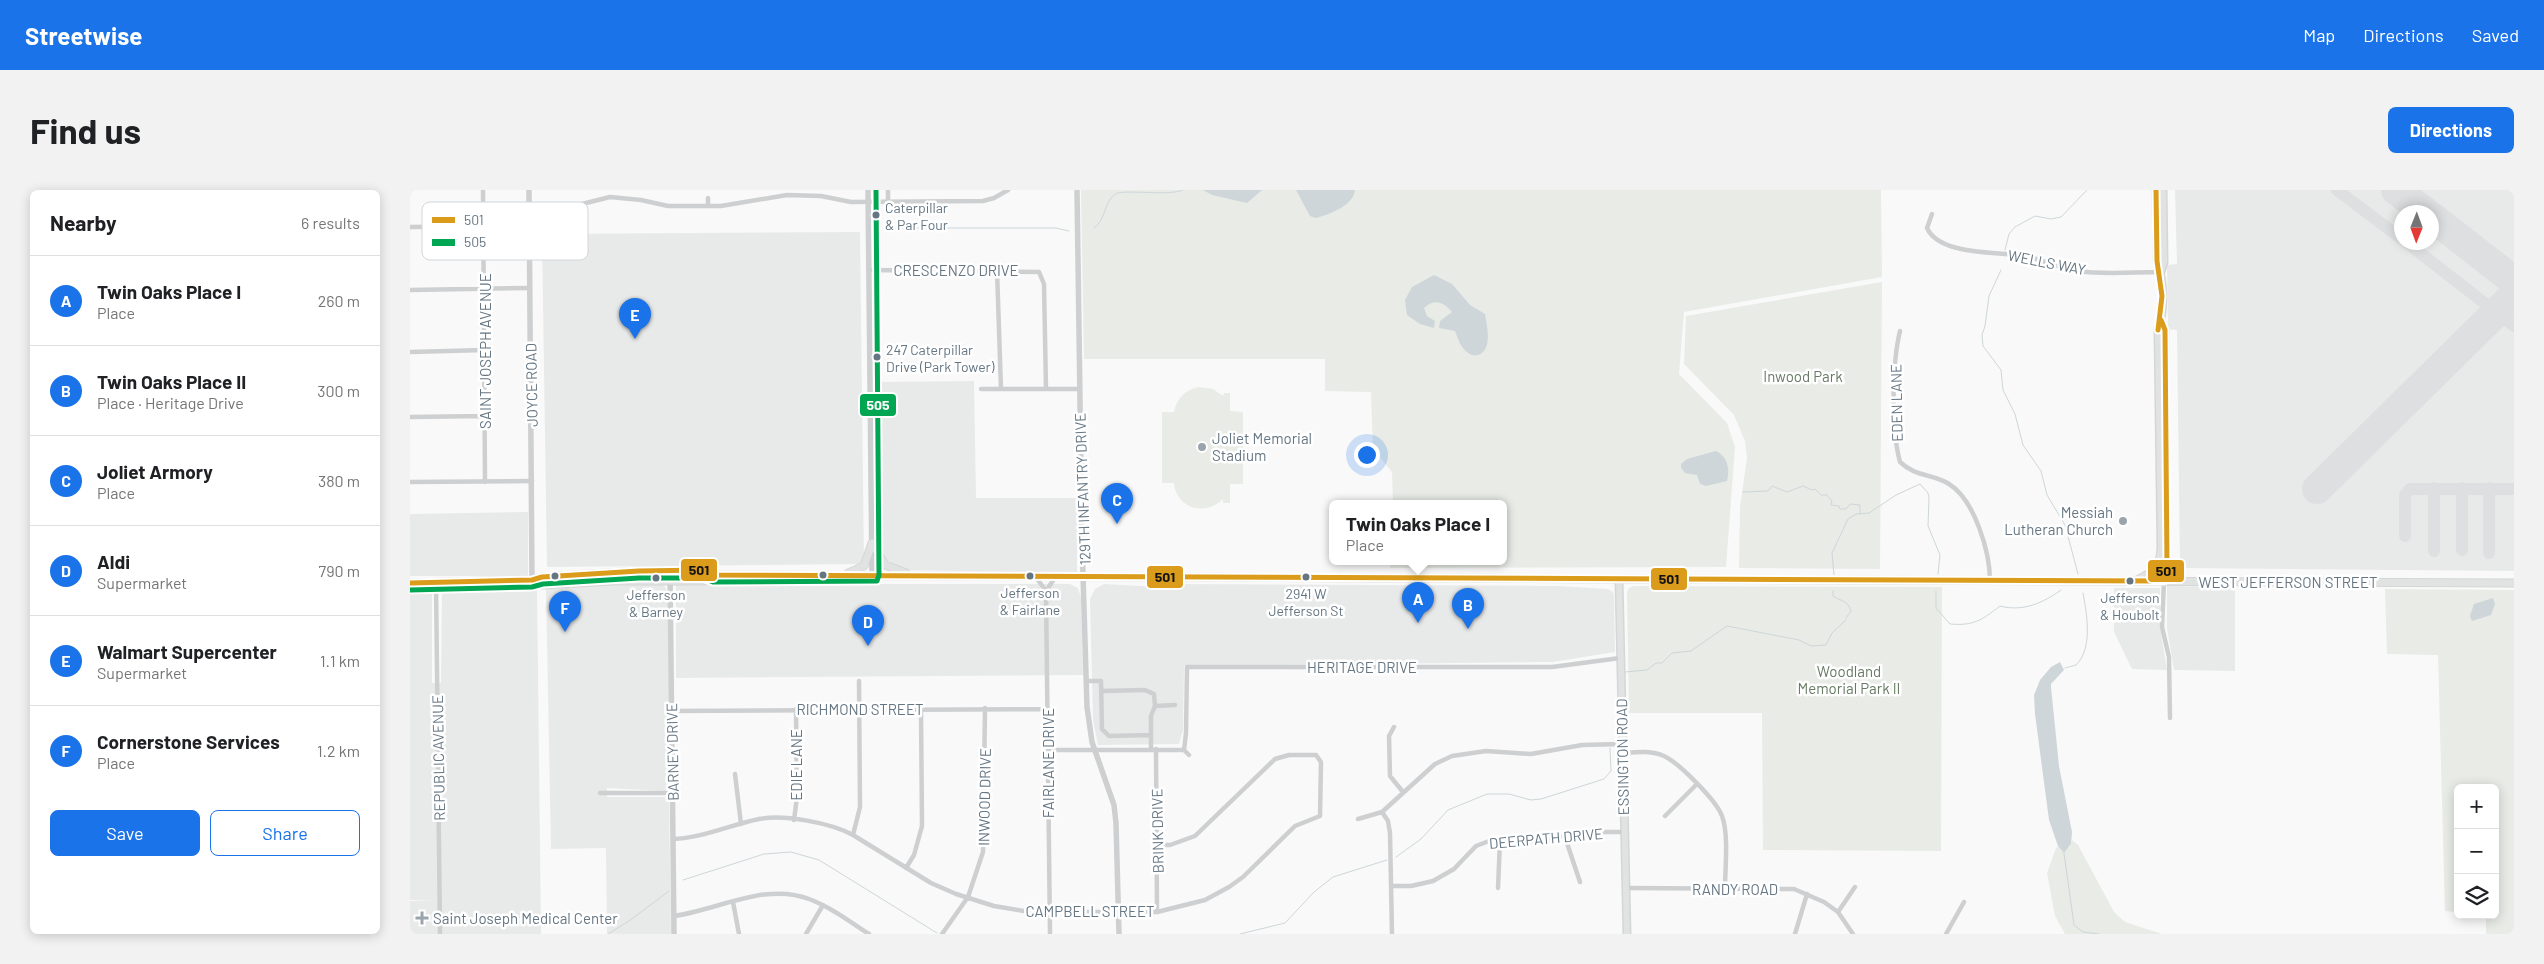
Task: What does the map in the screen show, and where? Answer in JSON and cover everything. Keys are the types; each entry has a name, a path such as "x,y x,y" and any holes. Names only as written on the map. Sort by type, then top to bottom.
{"main road":[{"path":"2156,190 2157,261 2161,272"},
{"path":"2164,190 2164,262 2161,272 2161,320 2158,330 2161,550 2164,581"},
{"path":"2161,320 2165,330 2166,348 2167,567 2164,581"},
{"path":"843,575 864,566 872,543"},
{"path":"872,543 885,565 911,575"},
{"path":"2134,581 2155,571 2158,566 2161,550"},
{"name":"WEST JEFFERSON STREET","path":"410,583 532,580 542,577 705,570 713,575 2514,583"},
{"name":"WEST JEFFERSON STREET","path":"532,580 542,585 670,580 705,581 713,575"},
{"name":"ESSINGTON ROAD","path":"1619,580 1627,934"}],"street":[{"path":"868,190 872,575"},
{"path":"888,190 888,202"},
{"path":"588,203 610,198 641,200 668,206 708,206 734,205 787,196 821,196 851,202 983,201 994,198 1008,190"},
{"name":"129TH INFANTRY DRIVE","path":"1077,190 1082,542 1088,720 1095,749 1114,805 1118,842 1119,934"},
{"path":"708,198 708,206"},
{"name":"WELLS WAY","path":"1932,214 1927,228 1930,235 1938,242 1952,247 2032,258 2078,271 2161,272"},
{"name":"SAINT JOSEPH AVENUE","path":"484,260 485,482"},
{"name":"JOYCE ROAD","path":"530,260 532,580"},
{"name":"CRESCENZO DRIVE","path":"869,270 1034,270 1041,275 1044,284 1046,389"},
{"path":"997,270 1001,389"},
{"path":"410,290 530,288"},
{"name":"EDEN LANE","path":"1900,331 1895,350 1895,405 1900,462 1914,473 1948,483 1959,493 1970,509 1986,548 1990,563 1990,581"},
{"path":"410,352 484,350"},
{"path":"981,390 1079,389"},
{"path":"410,417 485,416"},
{"path":"410,482 532,481"},
{"name":"BARNEY DRIVE","path":"670,571 674,934"},
{"path":"1035,576 1046,591 1056,576"},
{"path":"2164,581 2162,627 2169,657 2170,718"},
{"name":"REPUBLIC AVENUE","path":"436,582 440,934"},
{"name":"FAIRLANE DRIVE","path":"1046,591 1050,934"},
{"name":"HERITAGE DRIVE","path":"1184,750 1187,667 1552,667 1620,658"},
{"path":"1087,681 1101,680 1102,729 1109,736 1151,735"},
{"path":"852,835 860,807 859,681"},
{"path":"1101,691 1145,690 1154,694 1155,706 1175,704"},
{"name":"BRINK DRIVE","path":"1155,706 1151,716 1151,735 1154,749 1157,912"},
{"name":"INWOOD DRIVE","path":"942,934 968,897 985,841 985,708"},
{"path":"906,868 914,856 922,826 921,709"},
{"name":"RICHMOND STREET","path":"671,711 1048,709"},
{"name":"EDIE LANE","path":"794,820 797,797 796,710"},
{"path":"1394,727 1389,736 1390,776 1403,792"},
{"path":"1358,819 1382,812 1435,764 1452,756 1468,752 1531,754 1582,745 1622,744"},
{"path":"1048,750 1184,750 1189,755"},
{"path":"1622,753 1645,752 1665,756 1709,796 1722,816 1725,889"},
{"name":"CAMPBELL STREET","path":"673,839 689,838 770,817 837,826 943,889 1011,909 1050,912 1157,912 1205,900 1229,888 1243,877 1294,826 1320,816 1321,762 1319,758 1316,755 1289,755 1275,759 1195,836 1170,845 1157,845"},
{"path":"735,774 741,824"},
{"path":"1665,816 1697,784"},
{"path":"600,793 672,793"},
{"path":"1382,812 1388,821 1390,833 1392,934"},
{"name":"DEERPATH DRIVE","path":"1392,886 1411,886 1433,881 1454,869 1482,842 1543,841 1583,832 1624,832"},
{"path":"1565,836 1580,882"},
{"path":"1498,888 1500,841"},
{"path":"1853,934 1838,912 1855,887"},
{"name":"RANDY ROAD","path":"1626,888 1794,889 1838,912"},
{"path":"674,916 692,914 766,893 782,893 810,899 823,905 869,934"},
{"path":"1795,934 1806,894"},
{"path":"733,902 739,934"},
{"path":"1946,934 1964,902"},
{"path":"806,934 823,905"}],"shaded area":[{"path":"1203,190 1262,190 1247,203 1212,195"},
{"path":"1296,190 1355,190 1350,201 1345,205 1334,212 1316,218 1310,216"},
{"path":"2175,190 2514,190 2514,571 2180,568 2177,330 2168,329 2167,265 2177,264"},
{"path":"860,232 864,564 547,567 542,260 588,260 588,234"},
{"path":"1434,275 1452,284 1470,305 1485,314 1487,343 1483,352 1478,355 1469,354 1465,350 1455,331 1439,328 1440,321 1452,312 1439,302 1431,303 1424,308 1427,316 1435,321 1434,328 1420,324 1407,315 1405,300 1412,287"},
{"path":"974,381 976,498 1077,498 1077,572 877,570 875,382"},
{"path":"1716,451 1726,460 1727,481 1706,486 1700,484 1697,475 1685,473 1681,468 1681,464 1687,459"},
{"path":"528,512 528,576 410,576 410,514"},
{"path":"663,584 668,592 670,787 665,791 607,788 607,797 664,797 669,801 671,934 607,934 606,848 551,849 546,587"},
{"path":"676,584 1070,584 1078,588 1081,598 1083,675 676,678"},
{"path":"1104,584 1162,587 1173,584 1558,586 1608,589 1614,595 1615,652 1553,662 1184,666 1183,730 1179,744 1098,745 1093,720 1090,599 1095,589"},
{"path":"2167,586 2235,587 2235,671 2174,670 2167,628"},
{"path":"537,588 541,934 410,934 410,901 433,901 410,900 410,590 432,589 432,683 441,683 442,590"},
{"path":"2114,588 2160,588 2160,627 2167,670 2132,669 2114,632"},
{"path":"2493,598 2495,604 2491,615 2472,621 2470,616 2474,604"},
{"path":"2060,662 2064,670 2051,684 2051,687 2059,766 2072,832 2071,844 2064,853 2058,846 2049,820 2034,695 2040,680 2051,667"}],"green space":[{"path":"1081,190 1881,190 1882,277 1684,312 1679,374 1727,423 1735,447 1726,567 1390,568 1390,565 1507,565 1507,500 1393,500 1392,472 1373,449 1371,392 1325,391 1325,359 1084,359"},
{"name":"Inwood Park","path":"1882,282 1880,569 1739,568 1740,507 1747,458 1745,441 1734,415 1684,364 1686,316"},
{"name":"Joliet Memorial Stadium","path":"1199,387 1213,389 1223,396 1224,393 1230,393 1230,411 1243,412 1243,484 1230,484 1230,503 1223,503 1223,499 1216,505 1208,508 1192,507 1186,504 1176,492 1174,483 1162,483 1162,412 1174,412 1182,395"},
{"name":"Woodland Memorial Park II","path":"1634,586 1942,587 1941,851 1763,850 1762,713 1629,713 1627,592 1629,588"},
{"path":"2385,589 2514,590 2514,934 2486,934 2486,919 2499,919 2499,784 2454,784 2454,912 2445,911 2438,655 2387,654"},
{"path":"2072,840 2078,845 2114,912 2125,922 2162,934 2065,934 2055,916 2047,873 2056,848 2058,846 2062,851 2070,847"}],"waterway":[{"path":"1094,228 1101,220 1109,201 1117,193 1169,193 1183,190"},
{"path":"2005,250 2009,234 2015,227 2035,216 2051,219 2061,217 2087,190"},
{"path":"888,228 1056,228 1069,231"},
{"path":"2001,270 1989,296 1982,335 1983,346 2001,370 2003,390 2015,414 2023,445 2041,471 2047,495 2065,525 2078,574"},
{"path":"1834,575 1832,553 1848,519 1856,514 1869,513 1896,495 1920,484 1928,493 1928,526 1940,555 1938,574"},
{"path":"1743,492 1768,491 1772,486 1787,492 1803,486 1812,490 1815,489 1821,495 1827,495 1832,501 1831,505 1839,506 1840,509 1846,509 1850,504 1860,505 1860,514"},
{"path":"1936,591 1936,608 1950,624 1965,624 1977,621 2000,606 2008,608 2025,607 2047,599 2061,590"},
{"path":"1833,591 1833,596 1850,607 1851,611 1846,618"},
{"path":"2065,668 2076,665 2085,650 2087,631 2083,593"},
{"path":"1625,672 1647,670 1656,663 1662,663 1672,653 1691,651 1727,626 1799,640 1811,646 1826,645 1832,633 1846,620"},
{"path":"1396,857 1421,839 1448,810 1487,794 1509,794 1531,800 1541,799 1604,779 1611,771 1610,748"},
{"path":"683,880 764,854 791,852 819,860 937,933"},
{"path":"2064,853 2074,925 2083,932 2099,934"},
{"path":"1240,934 1285,923 1314,892 1333,877 1387,860"},
{"path":"608,934 669,891"}],"taxiway":[{"path":"2337,190 2394,233"},
{"path":"2416,250 2514,326"},
{"path":"2434,488 2434,551"},
{"path":"2462,488 2462,550"},
{"path":"2489,488 2489,553"},
{"path":"2405,536 2405,495 2410,489 2514,489"}],"runway":[{"path":"2396,190 2416,205"},
{"path":"2439,222 2514,281"},
{"path":"2317,489 2514,295"}],"transit line":[{"name":"505","path":"410,590 532,587 543,584 639,578 703,578 713,582 877,581 879,575 876,190"},
{"name":"501","path":"2156,190 2157,261 2162,296 2158,330"},
{"name":"501","path":"410,583 532,580 542,577 639,571 705,570 713,575 2164,581 2167,567 2165,330 2161,320"}],"place":[{"name":"Caterpillar & Par Four","path":"876,215"},
{"name":"Walmart Supercenter","path":"635,339"},
{"name":"247 Caterpillar Drive (Park Tower)","path":"877,357"},
{"name":"Joliet Memorial Stadium","path":"1202,447"},
{"name":"Messiah Lutheran Church","path":"2123,521"},
{"name":"Joliet Armory","path":"1117,524"},
{"name":"Jefferson & Fairlane","path":"1030,576"},
{"name":"2941 W Jefferson St","path":"1306,577"},
{"name":"Jefferson & Barney","path":"656,578"},
{"name":"Jefferson & Houbolt","path":"2130,581"},
{"name":"Twin Oaks Place I","path":"1418,623"},
{"name":"Twin Oaks Place II","path":"1468,629"},
{"name":"Cornerstone Services","path":"565,632"},
{"name":"Aldi","path":"868,646"},
{"name":"Saint Joseph Medical Center","path":"422,918"}]}
